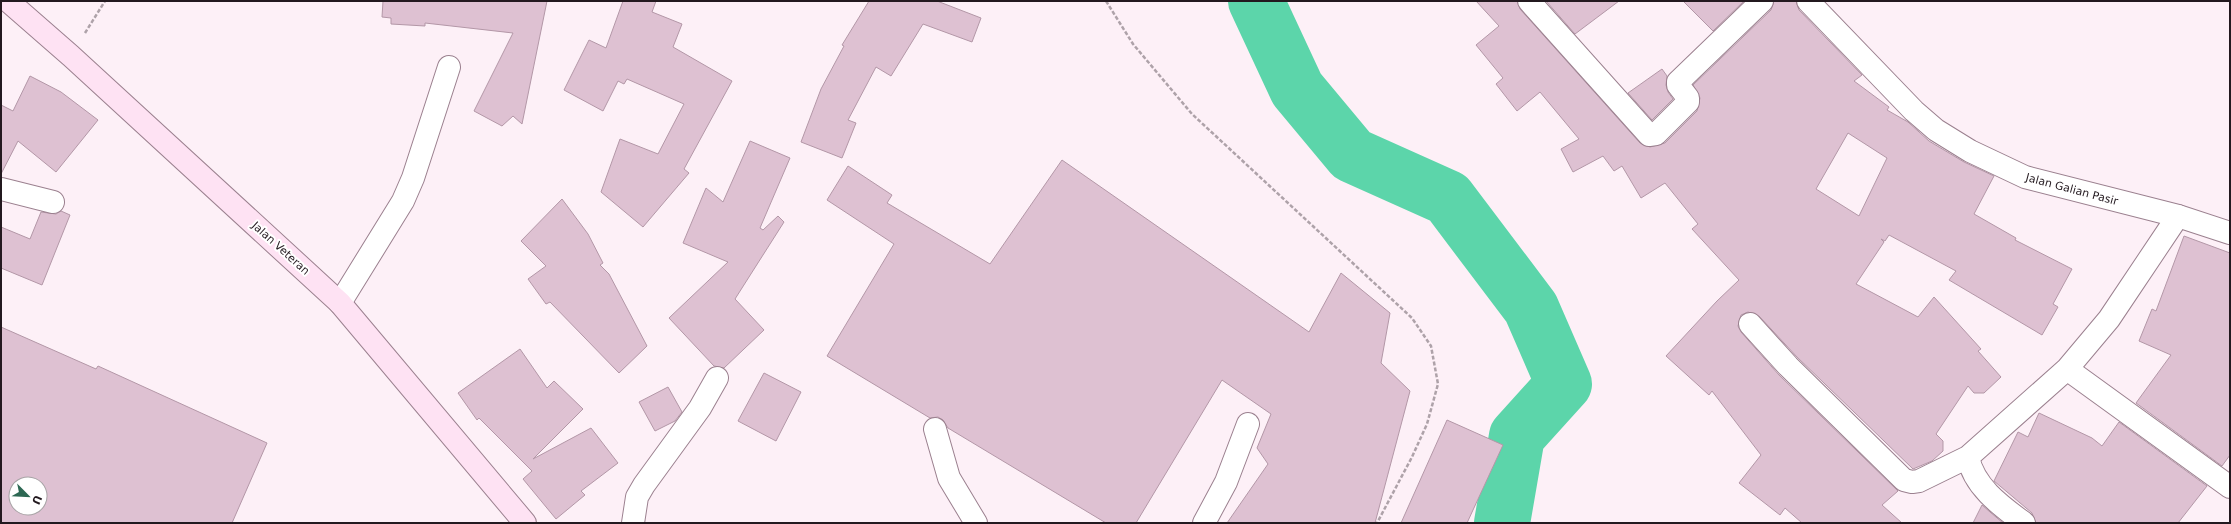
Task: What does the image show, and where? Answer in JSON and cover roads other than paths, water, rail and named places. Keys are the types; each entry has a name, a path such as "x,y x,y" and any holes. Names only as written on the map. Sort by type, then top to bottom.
{"main road":[{"name":"Jalan Veteran","path":"8,1 71,56 340,303 525,523"}],"street":[{"path":"1529,1 1650,135 1656,134 1688,102 1688,98 1678,85 1678,82 1762,1"},
{"name":"Jalan Galian Pasir","path":"1808,1 1914,111 1936,130 1970,151 2025,177 2178,216 2230,233"},
{"path":"340,303 403,201 413,178 449,67"},
{"path":"1,189 53,202"},
{"path":"1750,324 1814,393 1904,480 1912,482 1968,458 2066,369 2109,319 2178,216"},
{"path":"2066,369 2230,487"},
{"path":"633,523 637,497 644,485 700,408 717,378"},
{"path":"1204,523 1226,482 1248,424"},
{"path":"935,429 949,478 976,523"},
{"path":"1968,458 1974,476 2002,506 2024,523"}],"waterway":[{"path":"1256,1 1297,89 1352,155 1448,198 1531,308 1564,384 1517,436 1502,523"}]}
